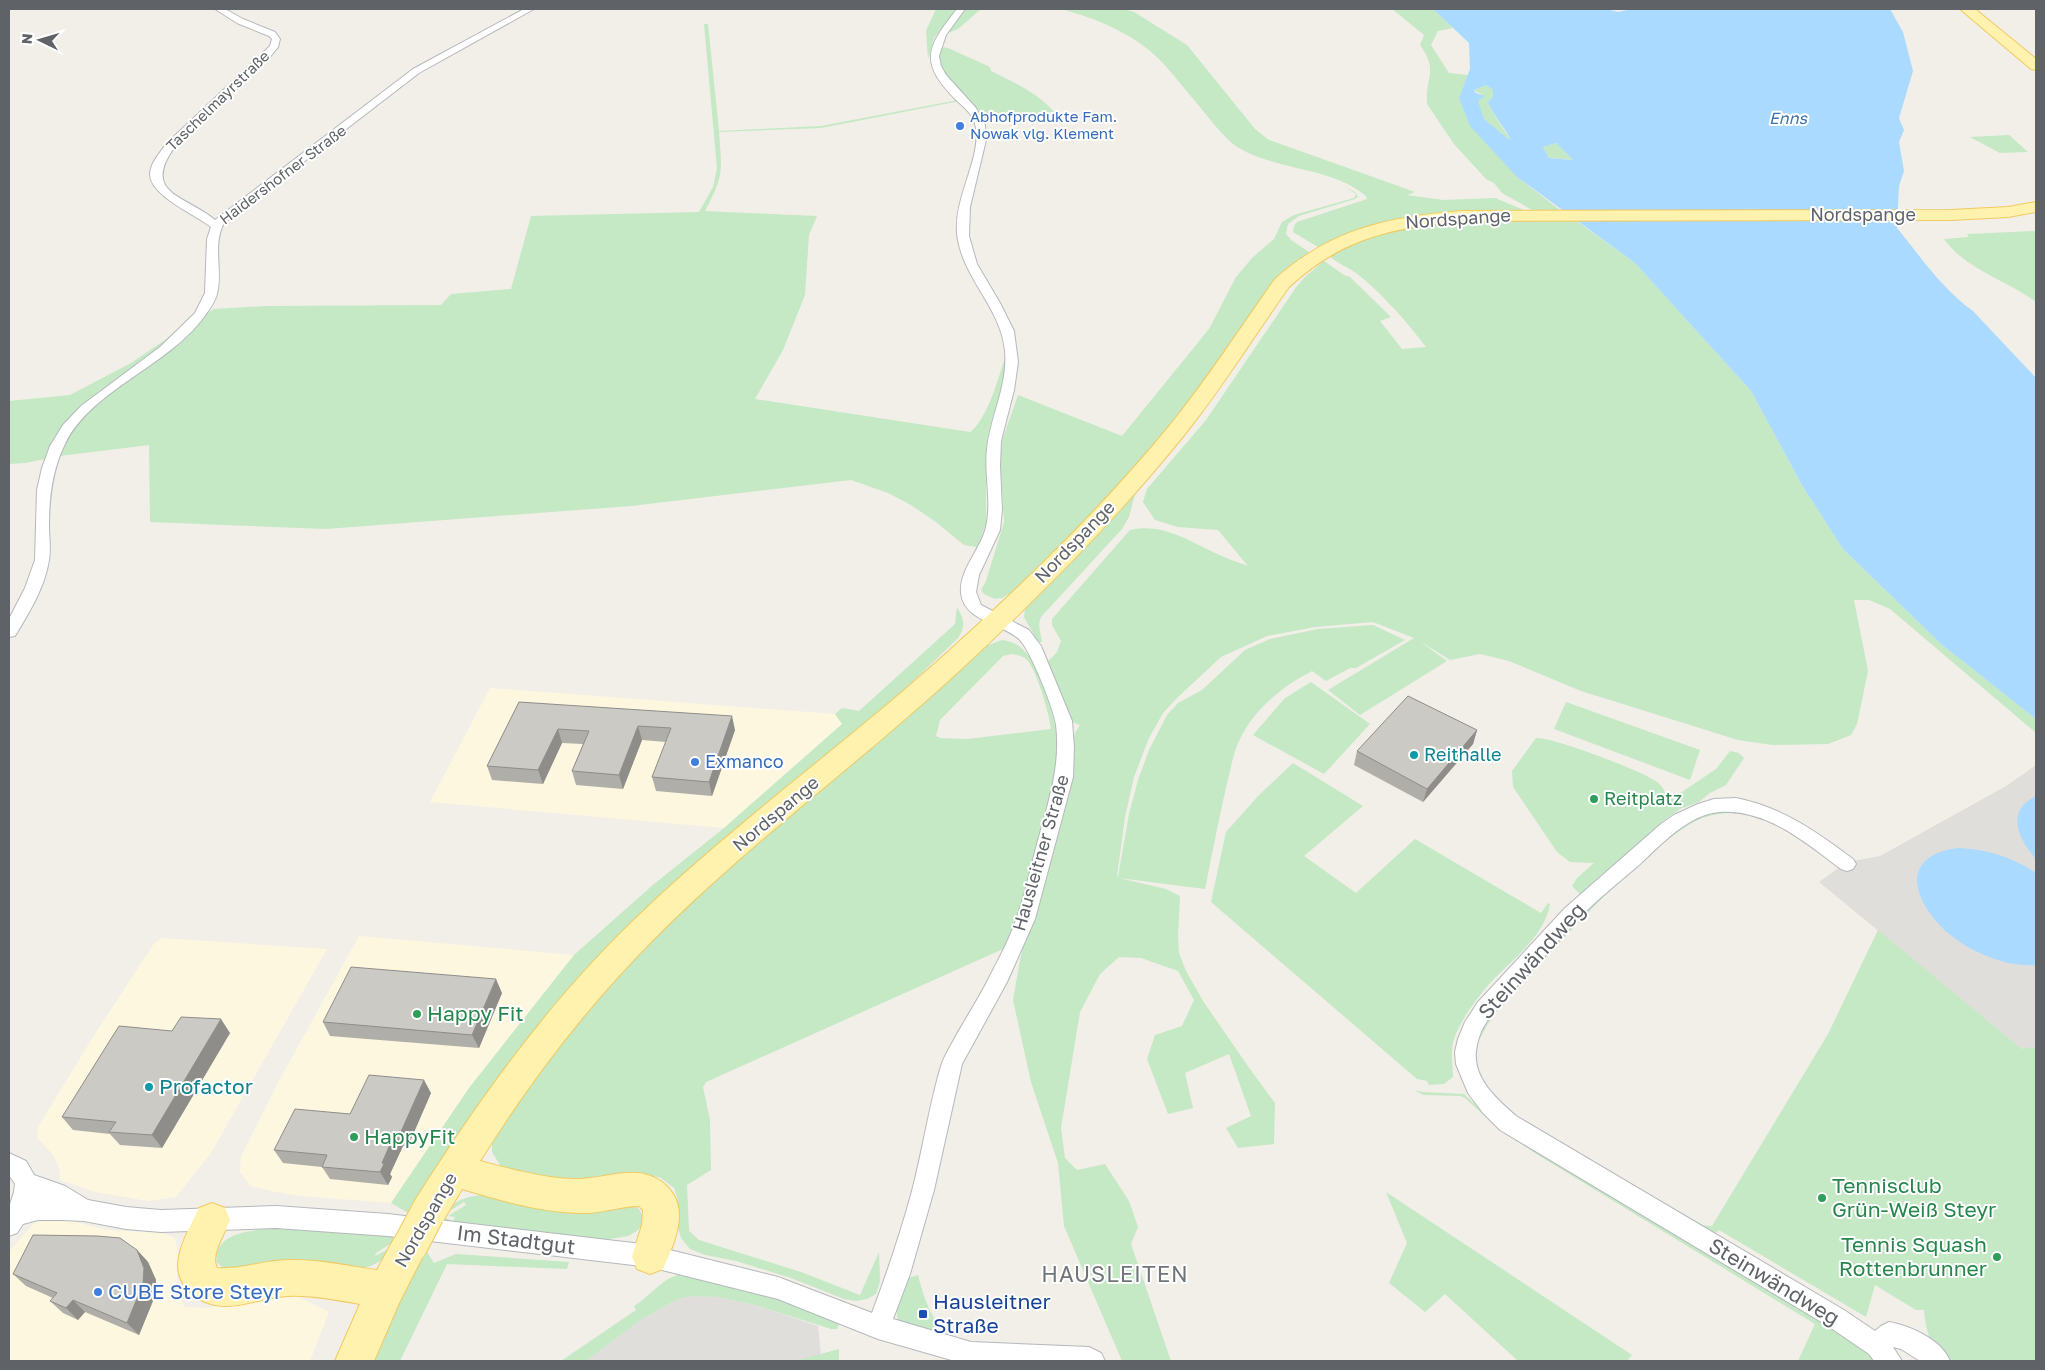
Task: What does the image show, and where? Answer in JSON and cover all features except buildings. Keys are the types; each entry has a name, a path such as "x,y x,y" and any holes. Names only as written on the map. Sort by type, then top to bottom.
{"main road":[{"path":"1967,9 2036,66"},
{"name":"Nordspange","path":"354,1361 386,1290 427,1214 454,1170 507,1090 539,1047 616,958 701,876 914,698 998,621 1138,476 1211,386 1282,283 1308,259 1337,243 1393,225 1438,217 1520,214 1951,215 2008,212 2036,207"},
{"path":"454,1170 552,1194 592,1196 628,1190 643,1190 653,1195 660,1204 662,1216 650,1256"},
{"path":"212,1220 198,1252 196,1268 200,1279 211,1286 224,1288 279,1278 303,1278 386,1290"}],"street":[{"name":"Taschelmayrstraße","path":"216,226 204,214 163,191 156,183 154,174 158,162 170,146 267,55 276,44 276,39 272,34 240,21 219,9"},
{"name":"Haidershofner Straße","path":"9,632 33,588 42,560 44,480 63,435 75,417 161,353 203,310 212,293 212,253 216,226 234,208 330,138 416,71 530,9"},
{"name":"Hausleitner Straße","path":"878,1327 898,1274 925,1185 952,1063 1000,976 1026,919 1064,777 1066,748 1064,721 1035,650 1018,631 976,609 971,604 968,587 989,542 995,521 993,452 1012,374 1009,338 998,306 970,260 964,236 964,208 980,146 982,129 976,114 940,75 934,58 936,45 941,34 961,9"},
{"name":"Steinwändweg","path":"1848,864 1786,822 1746,807 1719,805 1705,808 1680,820 1578,907 1476,1022 1468,1040 1466,1051 1470,1075 1483,1100 1508,1123 1836,1318 1884,1354 1889,1334 1901,1335 1916,1342 1938,1361"},
{"path":"9,1163 20,1170 26,1183 25,1198 12,1220"},
{"name":"Im Stadtgut","path":"26,1183 57,1193 84,1210"},
{"name":"Im Stadtgut","path":"12,1220 38,1210 84,1210 126,1218 212,1220 276,1217 388,1225 650,1256 778,1288 878,1327"},
{"path":"878,1327 971,1354 1089,1359 1093,1361"}],"shaded area":[{"name":"Exmanco","path":"490,688 835,714 843,724 724,828 430,802"},
{"path":"2036,765 2036,1050 2033,1047 2022,1049 1819,882 1840,867 1853,861 1880,856 2006,786"},
{"name":"Happy Fit","path":"359,936 574,955 469,1088 391,1203 301,1196 251,1186 240,1172 241,1157 280,1079"},
{"name":"Profactor","path":"161,938 327,949 211,1153 176,1197 148,1201 95,1192 60,1180 59,1167 53,1155 37,1137 38,1127 93,1037 153,945"},
{"path":"47,1219 72,1221 106,1230 163,1233 175,1238 179,1257 176,1289 185,1307 206,1308 292,1294 329,1312 310,1361 9,1361 9,1252 36,1221"},
{"path":"690,1296 718,1297 755,1305 818,1326 821,1355 795,1361 586,1361 642,1319 676,1300"}],"green space":[{"path":"936,9 957,9 934,38 928,59 926,31"},
{"path":"964,9 981,9 958,29 946,34"},
{"path":"1061,9 1124,9 1134,12 1187,45 1255,129 1269,140 1415,192 1407,195 1443,200 1495,198 1524,210 1509,210 1360,230 1318,247 1293,232 1297,222 1367,199 1366,196 1337,180 1271,161 1239,148 1222,133 1168,68 1148,49 1113,28"},
{"path":"1392,9 1433,9 1453,28 1438,31 1431,45 1449,73 1468,75 1459,98 1517,177 1560,210 1532,210 1502,193 1494,183 1486,179 1454,144 1427,104 1430,68 1426,54 1420,45 1424,35"},
{"path":"704,24 708,24 719,131 821,126 960,101 821,128 719,132 721,165 719,181 705,211 817,216 809,235 805,295 783,350 755,399 970,432 982,418 987,408 1005,357 1006,373 986,452 986,524 977,547 964,545 911,505 888,493 851,480 631,506 326,529 150,522 149,445 9,464 9,401 70,395 131,363 214,309 265,306 441,305 451,294 511,289 531,216 699,212 713,187 717,168"},
{"path":"941,47 948,48 990,67 991,71 1033,94 1054,112 984,119 946,76 939,56"},
{"path":"1486,85 1493,90 1493,97 1488,102 1490,107 1512,142 1484,119 1477,101 1484,96 1474,90"},
{"path":"2009,135 2028,152 2000,153 1970,137"},
{"path":"1556,143 1573,160 1549,158 1543,147"},
{"path":"1345,187 1355,192 1358,197 1299,216 1288,224 1286,234 1291,240 1309,252 1279,277 1171,426 1083,525 1016,590 1002,598 995,599 984,594 981,590 986,581 1004,522 1000,456 1003,438 1018,395 1122,436 1209,329 1236,277 1252,258 1274,239 1282,222 1294,215 1354,198 1356,194"},
{"path":"1575,220 1635,263 1751,391 1803,487 1843,549 1941,644 2036,719 2036,733 1890,609 1869,600 1854,600 1868,671 1857,724 1851,735 1828,744 1772,745 1738,740 1581,691 1509,661 1480,654 1450,660 1418,640 1447,661 1360,715 1328,690 1414,638 1373,622 1315,627 1267,636 1221,657 1163,713 1149,738 1134,777 1125,817 1118,877 1129,814 1138,780 1149,750 1167,715 1178,703 1202,690 1245,650 1270,639 1318,629 1373,625 1405,640 1356,668 1350,668 1326,681 1312,671 1280,691 1261,708 1246,728 1234,755 1205,889 1119,878 1166,889 1180,896 1179,953 1186,971 1203,1001 1275,1103 1274,1144 1238,1148 1226,1128 1251,1116 1229,1054 1185,1073 1193,1108 1168,1114 1147,1059 1155,1035 1182,1026 1194,1000 1178,971 1141,958 1119,957 1100,974 1080,1012 1061,1128 1065,1158 1077,1170 1105,1164 1129,1201 1138,1227 1131,1244 1171,1361 1122,1361 1064,1226 1058,1163 1031,1082 1013,1000 1020,960 1075,733 1080,725 1072,722 1048,661 1057,652 1061,641 1052,625 1052,619 1130,530 1153,529 1174,534 1223,557 1248,566 1218,530 1178,527 1155,520 1143,502 1147,489 1206,420 1297,286 1307,275 1324,261 1350,277 1391,317 1380,321 1402,349 1426,347 1375,289 1356,273 1329,256 1372,238 1416,227 1462,222"},
{"path":"2036,231 2036,302 1975,267 1953,250 1944,239 1969,237 1967,234"},
{"path":"1296,277 1200,414 1135,494 1129,517 1122,529 1041,617 1039,627 1042,642 1038,642 1024,617 1025,609 1279,295"},
{"path":"957,607 963,622 958,638 896,698 734,835 410,1214 391,1203 469,1088 574,955 654,884 724,828 842,724 835,714 842,708 859,711 955,624"},
{"path":"1002,640 1009,641 1021,647 1029,657 1039,675 1051,708 1058,751 1057,775 1046,811 1025,900 1012,933 1003,949 706,1082 703,1087 710,1120 711,1170 687,1185 689,1231 699,1240 801,1272 860,1295 879,1252 880,1281 876,1294 867,1299 856,1301 844,1299 791,1278 736,1261 705,1255 690,1249 681,1238 677,1225 678,1200 674,1188 661,1178 645,1174 577,1184 503,1170 492,1152 492,1139 563,1033 676,910 986,646","holes":["1012,654 1022,657 1031,665 1045,704 1051,729 967,739 940,738 936,736 940,720 1003,656"]},
{"path":"1311,682 1370,724 1324,774 1253,735 1285,698"},
{"name":"Reitplatz","path":"1566,702 1700,750 1690,780 1554,729"},
{"name":"Reitplatz","path":"1536,738 1577,748 1649,777 1661,786 1667,802 1716,769 1730,751 1739,753 1744,758 1726,785 1710,793 1699,802 1680,809 1663,821 1581,895 1572,886 1577,878 1594,863 1570,862 1557,852 1513,787 1512,771"},
{"path":"1293,763 1363,806 1304,856 1356,893 1415,839 1541,913 1548,903 1550,904 1540,929 1532,940 1484,990 1463,1020 1453,1043 1453,1077 1444,1084 1429,1085 1427,1081 1417,1079 1211,902 1226,832 1259,795"},
{"path":"1727,811 1744,813 1759,817 1774,823 1802,838 1842,866 1840,867 1788,831 1760,818 1745,814 1724,813 1707,816 1692,823 1668,839 1614,886 1504,1001 1489,1022 1478,1043 1478,1067 1481,1078 1495,1097 1532,1127 1703,1225 1712,1226 1828,1034 1878,930 2022,1049 2033,1047 2036,1050 2036,1361 1947,1361 1933,1345 1926,1325 1924,1310 1916,1310 1875,1285 1866,1317 1719,1230 1715,1234 1701,1231 1521,1124 1494,1100 1481,1081 1475,1059 1475,1046 1484,1025 1505,996 1535,962 1605,892 1670,836 1700,817"},
{"path":"1414,1090 1464,1094 1484,1113 1817,1317 1879,1361 1798,1361 1815,1324 1538,1155 1498,1128 1465,1098 1460,1096 1424,1095"},
{"path":"1386,1192 1632,1355 1627,1361 1518,1361 1445,1294 1425,1312 1389,1283 1407,1243"},
{"path":"496,1194 632,1205 639,1209 643,1217 642,1225 637,1231 628,1236 597,1240 441,1224 445,1218 453,1221 455,1217 448,1216 466,1205 464,1202 440,1217 459,1201 465,1198"},
{"path":"280,1228 341,1231 397,1237 395,1241 376,1253 375,1256 397,1245 381,1260 361,1269 234,1271 223,1268 217,1262 218,1251 222,1243 229,1238 249,1231"},
{"path":"423,1246 434,1263 456,1254 569,1262 567,1269 447,1264 400,1361 368,1361"},
{"path":"684,1274 766,1291 837,1322 839,1325 837,1329 831,1329 755,1305 718,1297 690,1296 676,1300 642,1319 586,1361 561,1361 636,1310 634,1306 664,1282 677,1275"},
{"path":"918,1275 929,1308 948,1337 898,1322 896,1307 908,1278"},
{"path":"839,1349 839,1361 795,1361"}],"water":[{"name":"Enns","path":"1433,9 1606,9 1618,12 1632,9 1890,9 1903,32 1913,71 1899,118 1904,130 1899,142 1904,171 1899,186 1897,228 1942,283 1973,311 2036,378 2036,719 1941,644 1843,549 1803,487 1751,391 1635,263 1517,177 1470,126 1459,98 1470,69 1469,43","holes":["1486,85 1493,90 1493,97 1488,102 1511,141 1484,119 1478,101 1485,96 1476,93 1474,90","1556,143 1573,160 1549,158 1543,147"]},
{"path":"2036,796 2036,859 2020,834 2018,817 2020,809 2026,802"},
{"path":"1958,848 1979,850 1999,855 2018,862 2036,873 2036,965 1996,960 1977,952 1960,942 1933,918 1918,889 1918,875 1924,863 1937,854"}],"place":[{"name":"Abhofprodukte Fam. Nowak vlg. Klement","path":"960,126"},
{"name":"Reithalle","path":"1414,755"},
{"name":"Exmanco","path":"695,762"},
{"name":"Reitplatz","path":"1594,799"},
{"name":"Happy Fit","path":"417,1014"},
{"name":"Profactor","path":"149,1087"},
{"name":"HappyFit","path":"354,1137"},
{"name":"Tennisclub Grün-Weiß Steyr","path":"1822,1198"},
{"name":"Tennis Squash Rottenbrunner","path":"1997,1257"},
{"name":"CUBE Store Steyr","path":"98,1292"},
{"name":"Hausleitner Straße","path":"923,1314"}],"district":[{"name":"HAUSLEITEN","path":"1115,1274"}]}
